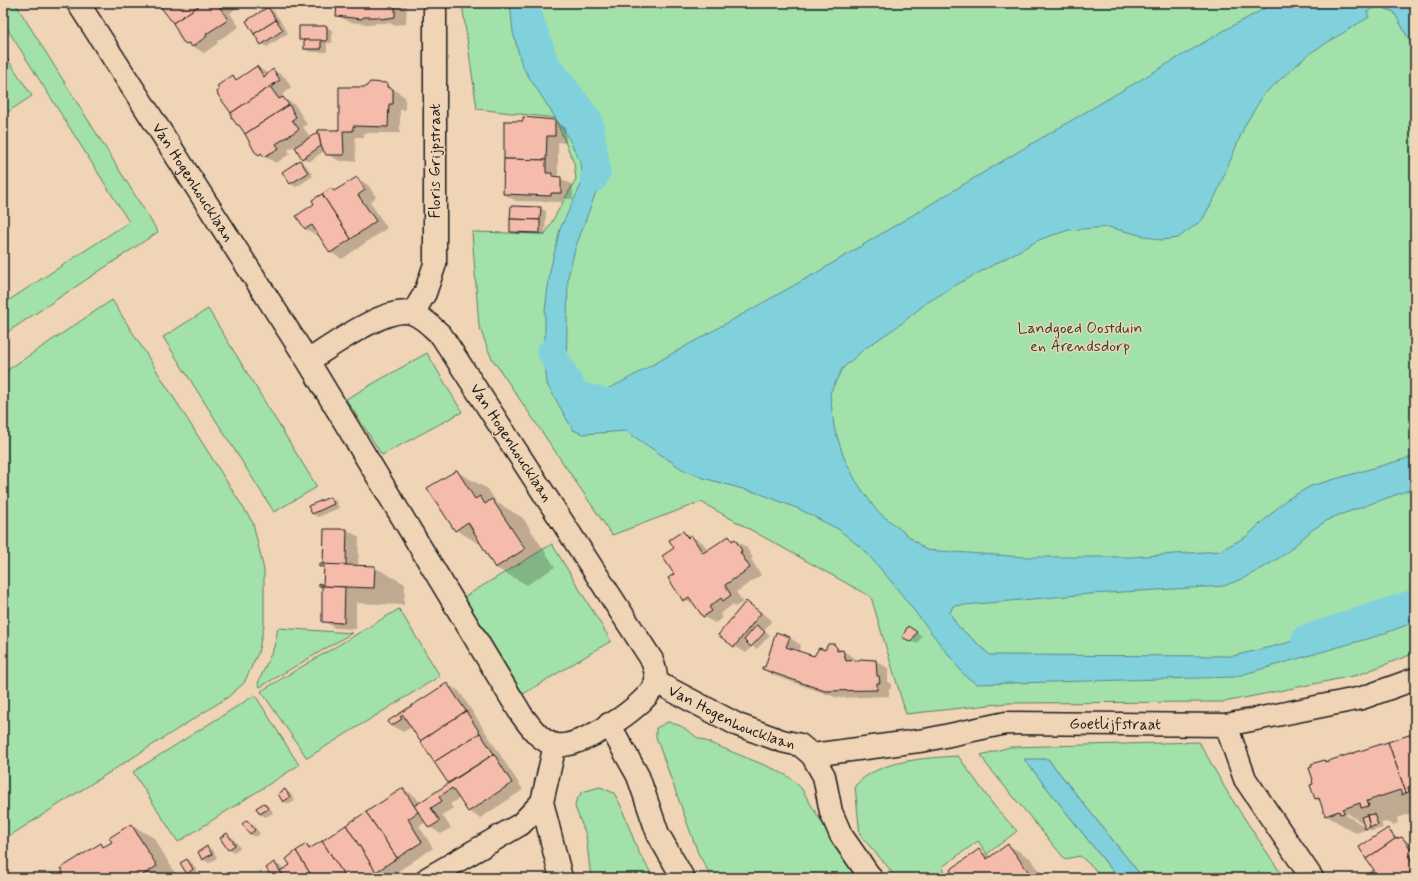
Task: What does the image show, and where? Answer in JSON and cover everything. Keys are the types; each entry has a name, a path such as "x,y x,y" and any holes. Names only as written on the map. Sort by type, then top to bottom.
{"street":[{"name":"Van Hogenhoucklaan","path":"78,3 308,361 521,714 534,733 555,745 565,746 586,739 637,705 656,682 656,671 652,660 441,335 413,313"},
{"name":"Floris Grijpstraat","path":"413,313 425,293 435,264 435,3"},
{"path":"308,361 375,319 394,314 413,313"},
{"name":"Goetlijfstraat","path":"812,755 926,740 1006,723 1226,726 1362,698 1415,679"},
{"name":"Van Hogenhoucklaan","path":"656,682 738,725 800,745 812,755 824,776 831,812 841,835 871,878"},
{"path":"609,724 638,776 658,834 683,878"},
{"path":"1226,726 1245,779 1312,878"},
{"path":"555,745 542,802 561,878"},
{"path":"428,878 521,824 542,802"}],"green space":[{"path":"3,3 15,3 158,232 3,335 3,304 129,222 3,22"},
{"name":"Landgoed Oostduin en Arendsdorp","path":"462,3 1415,3 1415,653 1358,675 1224,702 1008,703 906,714 871,597 701,502 612,535 491,357 479,326 472,232 545,234 576,179 574,163 555,118 477,109"},
{"path":"3,52 32,96 3,115"},
{"path":"112,300 253,523 264,570 264,625 258,653 244,683 228,697 3,840 3,373"},
{"path":"208,309 317,487 274,512 163,337"},
{"path":"427,353 462,412 382,455 346,399"},
{"path":"552,544 611,641 523,694 464,597"},
{"path":"399,609 440,676 307,758 261,691"},
{"path":"278,628 352,633 260,687 258,683 274,647"},
{"path":"255,695 299,765 178,842 133,772"},
{"path":"668,722 681,726 698,738 774,769 789,777 801,788 836,846 859,878 712,878 698,853 656,737 656,728"},
{"path":"1199,742 1229,795 1284,878 1143,878 1048,759 1025,760 1118,878 1100,878 1094,868 1080,856 1065,859 987,765 981,755 1010,747"},
{"path":"958,756 995,807 1017,831 987,854 978,841 942,867 950,878 896,878 860,835 855,786 864,777 889,766 903,762"},
{"path":"600,787 614,793 621,806 638,851 654,878 591,878 586,835 575,807 576,801 582,792"}],"water":[{"path":"510,3 530,3 533,34 539,52 590,135 599,156 600,181 575,249 568,277 566,375 572,390 581,396 594,395 620,383 816,273 1225,30 1275,3 1415,3 1415,51 1394,12 1378,6 1367,12 1369,17 1310,53 1264,94 1245,125 1215,197 1202,220 1178,238 1160,240 1108,227 1069,230 1041,239 956,285 925,304 901,324 864,349 842,369 830,393 834,427 844,458 856,481 876,510 926,550 1024,557 1131,557 1220,551 1247,536 1286,500 1311,486 1415,456 1415,488 1331,518 1312,530 1286,553 1268,565 1244,578 1224,586 1089,594 953,606 950,613 957,625 990,655 1233,656 1283,644 1355,623 1415,601 1415,622 1377,636 1234,677 977,684 965,676 895,586 865,551 838,529 799,509 761,494 703,478 682,469 626,431 583,434 573,430 547,384 545,362 545,311 550,271 560,229 583,181 581,163 569,139 522,66 513,32"},
{"path":"1024,759 1048,759 1143,878 1118,878"}],"building":[{"path":"160,3 203,3 173,23 160,6"},
{"path":"203,3 223,3 219,6 228,20 206,34 207,36 192,47 189,43 187,44 183,42 173,23"},
{"path":"337,3 395,3 395,17 381,19 379,17 364,17 361,19 336,16"},
{"path":"268,7 276,20 254,34 246,21"},
{"path":"276,20 283,30 261,45 254,34"},
{"path":"299,26 327,26 327,41 299,40"},
{"path":"304,40 321,40 321,49 304,49"},
{"path":"257,66 264,77 273,69 280,80 231,113 218,95 217,91 219,90 217,86 233,75 236,80"},
{"path":"370,82 387,83 387,87 393,89 393,104 389,104 388,127 353,126 353,131 343,131 344,155 326,155 321,146 318,130 339,130 339,87 366,87"},
{"path":"274,84 275,85 271,88 279,99 283,97 289,105 245,134 231,117 231,113"},
{"path":"289,105 296,117 292,120 299,129 276,144 279,148 264,157 261,153 259,155 255,152 245,134"},
{"path":"523,117 555,120 555,136 547,136 546,160 504,159 504,121 523,121"},
{"path":"318,132 321,146 302,159 295,147"},
{"path":"504,159 546,160 546,173 552,173 552,176 561,177 561,193 551,193 551,196 503,194"},
{"path":"300,160 308,173 290,184 282,172"},
{"path":"357,177 365,190 358,195 376,221 351,239 322,194 331,188 334,191"},
{"path":"322,194 351,239 330,253 312,225 305,229 296,216 314,204 312,200"},
{"path":"511,206 541,207 540,220 510,219"},
{"path":"510,219 540,220 540,233 510,232"},
{"path":"457,470 475,499 480,496 485,504 492,499 525,549 495,568 468,522 455,531 427,488"},
{"path":"330,497 334,504 312,514 308,506"},
{"path":"324,529 347,529 346,565 323,565"},
{"path":"683,531 688,538 691,535 703,553 729,536 732,541 735,539 742,551 740,552 750,568 725,585 731,595 723,601 721,598 709,607 712,611 703,617 689,597 683,601 668,578 674,574 662,556 674,548 669,540"},
{"path":"319,564 375,566 374,588 319,586 319,583 323,585 324,566 319,567"},
{"path":"322,586 345,587 344,623 322,622"},
{"path":"746,601 761,613 734,647 718,635"},
{"path":"757,625 765,632 751,647 744,640"},
{"path":"908,626 917,632 911,642 902,637"},
{"path":"776,632 790,637 786,647 814,656 819,648 825,650 828,644 834,644 837,651 843,650 846,661 860,659 876,660 877,676 879,676 880,683 877,683 877,690 825,691 762,669 762,667 765,667"},
{"path":"447,683 466,711 420,741 403,715 400,717 402,719 391,726 388,721"},
{"path":"466,711 480,733 434,762 420,741"},
{"path":"480,733 494,754 448,783 434,762"},
{"path":"1415,733 1415,785 1408,787 1409,792 1406,793 1388,742"},
{"path":"1388,742 1406,793 1402,795 1400,790 1367,801 1369,806 1361,808 1360,803 1343,809 1344,813 1340,814 1339,811 1325,816 1319,798 1315,799 1310,785 1313,784 1309,768 1312,767 1311,764 1325,760 1325,762"},
{"path":"494,754 512,783 468,812 452,788 439,797 442,801 431,808 440,821 429,828 414,806"},
{"path":"403,788 418,812 408,819 422,842 397,858 366,812"},
{"path":"285,789 290,797 283,802 278,794"},
{"path":"264,803 268,809 260,814 256,808"},
{"path":"366,812 397,858 376,872 346,825"},
{"path":"1374,814 1378,825 1370,827 1367,815"},
{"path":"1367,815 1370,827 1365,829 1361,817"},
{"path":"247,820 255,830 250,834 242,824"},
{"path":"131,824 157,866 138,878 44,878 52,873 55,877 63,872 61,868 101,843 103,847 112,842 109,838"},
{"path":"346,825 376,872 367,878 346,878 322,841"},
{"path":"1388,828 1395,839 1366,859 1359,847"},
{"path":"227,833 235,845 228,850 220,838"},
{"path":"1402,837 1414,853 1409,857 1415,866 1415,873 1408,878 1369,878 1367,875 1374,870 1366,859 1395,839"},
{"path":"322,841 346,878 313,878 296,851 306,844 309,849"},
{"path":"1008,844 1033,878 955,878 950,870 979,849 987,859"},
{"path":"207,846 212,854 202,860 198,852"},
{"path":"296,851 313,878 285,878 280,871 290,865 286,859"},
{"path":"187,859 193,869 187,874 180,863"},
{"path":"274,862 285,878 268,878 271,876 266,868"}],"waterway":[{"path":"524,3 545,63 589,121 597,171 594,178"},
{"path":"551,352 576,395 619,405"},
{"path":"1305,639 1415,603"}]}
